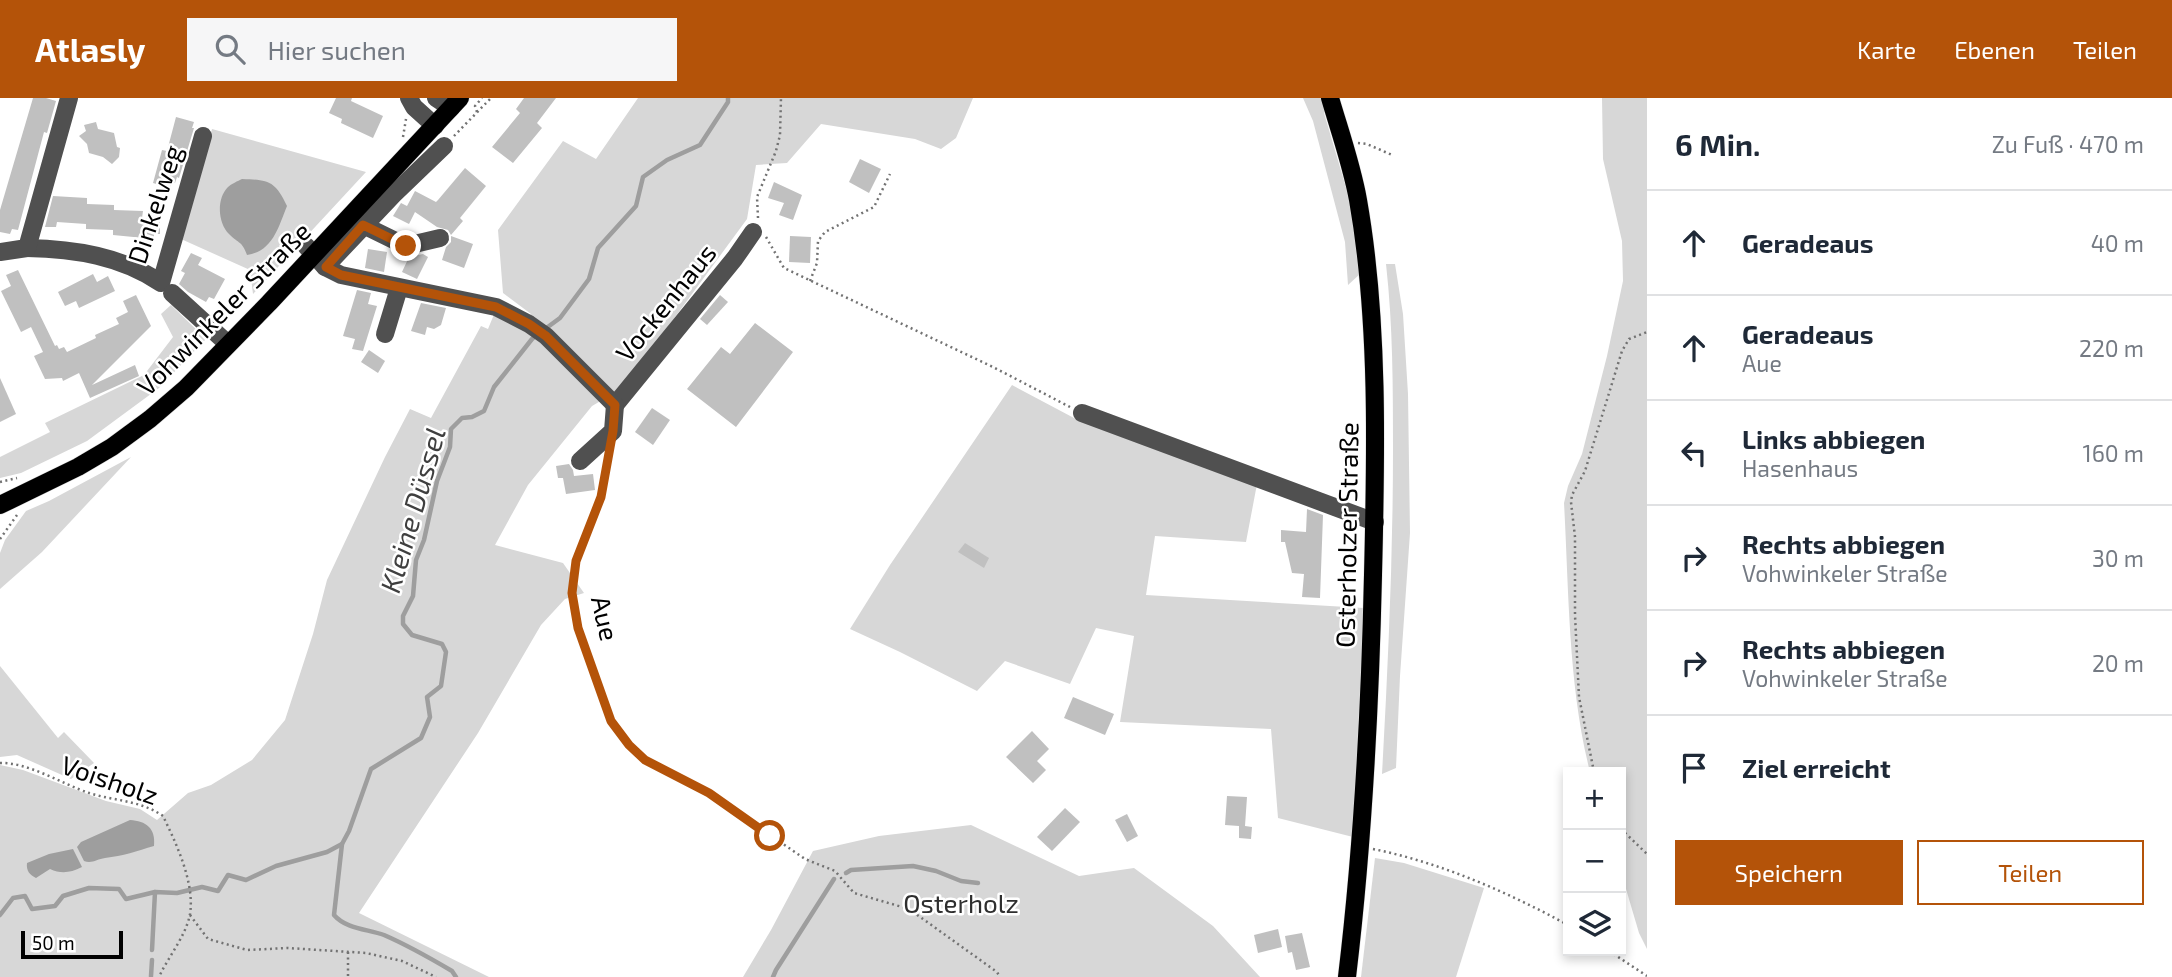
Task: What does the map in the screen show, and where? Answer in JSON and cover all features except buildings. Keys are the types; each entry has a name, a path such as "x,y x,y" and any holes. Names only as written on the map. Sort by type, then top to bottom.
{"main road":[{"name":"Osterholzer Straße","path":"1330,98 1357,198 1366,253 1373,369 1375,522 1371,680 1361,851 1347,977"},
{"name":"Vohwinkeler Straße","path":"0,505 78,467 112,447 177,396 315,256 435,126 449,101"}],"street":[{"path":"27,248 69,98"},
{"path":"409,98 414,107 435,126"},
{"name":"Dinkelweg","path":"0,252 27,248 91,253 129,265 162,283 203,136"},
{"name":"Vohwinkeler Straße","path":"315,256 363,225 444,146"},
{"path":"363,225 406,246 440,238"},
{"name":"Vockenhaus","path":"615,405 735,258 753,232"},
{"path":"315,256 341,275 496,307 546,336 615,405 613,431 580,461"},
{"path":"385,334 399,288"},
{"name":"Dinkelweg","path":"172,293 228,344"},
{"path":"1082,413 1375,522"}],"path":[{"path":"477,112 475,106 482,98"},
{"path":"444,146 491,98"},
{"path":"781,98 780,135 757,197 758,219 753,232 767,238 784,268 993,367 1082,413"},
{"path":"1345,147 1356,143 1367,144 1392,155"},
{"path":"810,281 817,263 818,241 825,232 874,207 890,174"},
{"path":"1593,767 1579,697 1575,537 1571,502 1585,471 1622,351 1629,339 1647,332"},
{"name":"Aue","path":"608,457 601,497 576,561 572,593 578,628 611,721 629,745 645,760 709,793 805,859 835,871 855,892 909,909 997,972 1000,977"},
{"path":"0,482 22,477"},
{"name":"Voisholz","path":"0,762 17,764 91,793 140,804 163,816 189,881 190,915 159,977"},
{"path":"1622,830 1647,854"},
{"path":"1361,851 1370,848 1402,855 1471,878 1563,923"},
{"path":"190,915 208,939 247,950 288,948 380,955 402,961 436,977"},
{"path":"348,952 348,977"},
{"path":"1617,956 1647,976"}],"green space":[{"path":"638,98 973,98 956,138 941,149 915,139 821,124 787,163 756,165 747,219 623,388 592,406 528,485 495,545 563,563 584,593 565,599 541,625 478,733 359,913 489,977 0,977 0,765 23,770 106,801 140,809 157,820 188,793 211,785 252,760 285,720 313,634 327,580 410,409 431,418 481,326 488,329 495,312 523,325 531,314 503,293 498,230 563,141 596,159"},
{"path":"1303,98 1327,98 1324,113 1350,201 1360,274 1348,285 1345,242 1313,121"},
{"path":"1602,98 1647,98 1647,949 1639,933 1626,889 1626,767 1589,767 1577,706 1569,604 1564,503 1568,486 1582,454 1623,281 1622,241 1603,159"},
{"path":"212,129 366,172 253,294 250,270 181,239"},
{"path":"1386,264 1395,264 1403,314 1408,394 1410,533 1396,768 1382,774 1393,490 1392,357"},
{"path":"171,305 206,339 159,388 87,441 21,473 0,478 0,457 50,432 45,423 144,375 173,337 161,314"},
{"path":"1012,385 1074,418 1257,484 1246,542 1155,536 1146,595 1364,608 1353,837 1278,818 1271,729 1120,722 1134,636 1096,628 1070,684 1005,661 977,691 850,629"},
{"path":"131,457 42,552 0,589 0,553 5,540 26,511"},
{"path":"0,666 58,738 64,732 94,763 71,779 17,755 0,757"},
{"name":"Osterholz","path":"971,825 1079,876 1134,868 1213,926 1260,977 743,977 813,851 879,836"},
{"path":"1375,858 1404,863 1484,888 1456,977 1361,977"}],"shaded area":[{"path":"242,179 265,181 275,187 287,206 269,244 256,253 247,255 242,245 225,229 220,211 224,192"},
{"path":"130,820 141,822 152,830 154,846 92,862 84,861 77,847 81,842"},
{"path":"73,849 82,867 66,872 50,869 36,878 30,874 27,863 49,854"}],"waterway":[{"name":"Kleine Düssel","path":"545,329 560,318 589,279 598,248 636,206 643,177 667,160 700,145 728,98"},
{"name":"Kleine Düssel","path":"0,915 13,898 25,896 32,909 55,906 63,896 89,888 119,889 126,899 155,892 177,893 202,887 218,891 228,875 246,880 276,866 327,852 342,844 371,769 421,738 430,717 427,697 441,686 446,652 442,644 412,635 403,624 403,616 413,596 416,560 424,540 437,481 450,447 451,429 462,418 484,411 494,387 538,334"},
{"path":"342,844 334,915 351,926 384,935 410,947 452,971 456,977"},
{"path":"846,873 851,870 913,866 961,881 978,883"},
{"path":"773,977 834,879"},
{"path":"152,950 155,892"},
{"path":"151,976 152,960"}],"route":[{"path":"406,246 363,225 326,267 341,275 496,307 546,336 615,405 601,497 576,561 572,593 578,628 611,721 629,745 645,760 709,793 770,836"}]}
